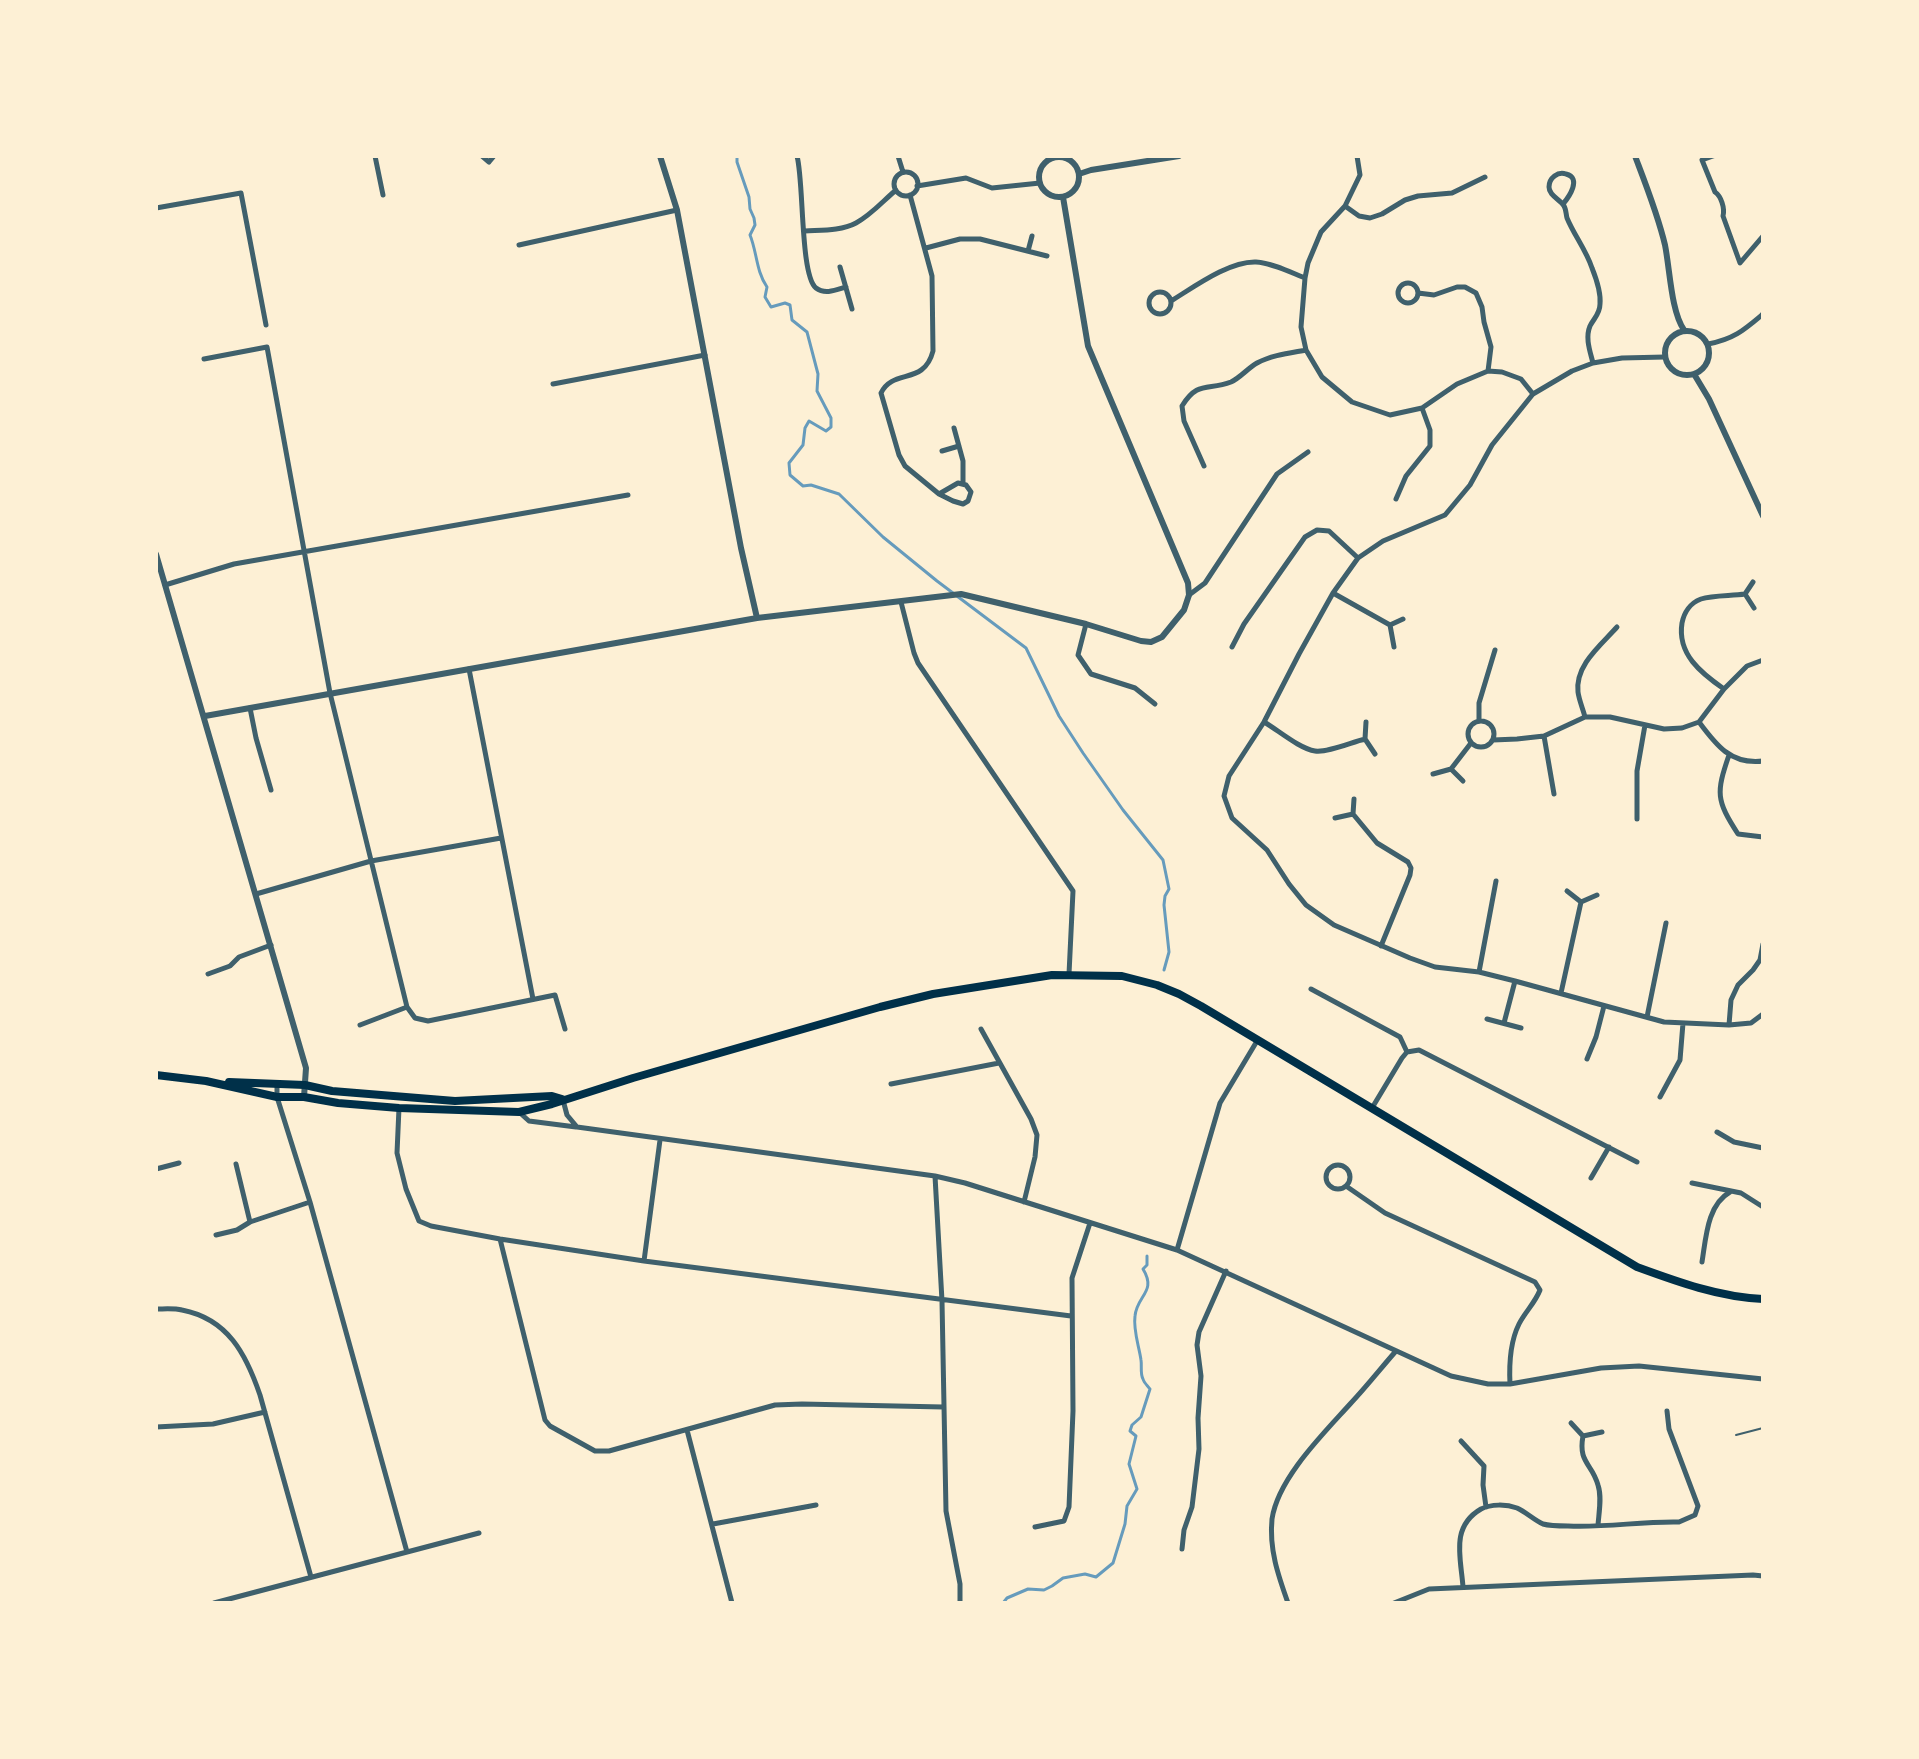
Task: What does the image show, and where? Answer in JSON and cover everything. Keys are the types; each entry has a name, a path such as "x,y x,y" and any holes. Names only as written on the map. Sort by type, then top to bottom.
{"main road":[{"path":"206,1081 277,1097 304,1097 399,1108 519,1112 933,994 1069,974 1122,976 1179,994 1637,1267 1691,1287 1763,1299"},
{"path":"156,1075 206,1081 305,1085 332,1091 455,1101 552,1096 563,1100"}],"street":[{"path":"375,156 383,195"},
{"path":"482,156 489,162 494,156"},
{"path":"660,156 677,210 757,618"},
{"path":"797,156 806,259 811,282 822,291 846,287"},
{"path":"898,156 903,172"},
{"path":"1079,174 1179,156"},
{"path":"1357,156 1360,175 1345,206 1321,232 1305,278 1301,327 1306,350 1322,377 1352,402 1390,415 1422,408 1457,384 1488,371 1521,379 1533,394"},
{"path":"1635,156 1658,219 1671,273 1678,322 1684,330"},
{"path":"1713,156 1702,160 1715,192 1719,194 1725,211 1723,216 1740,263 1763,236"},
{"path":"1055,157 1067,159 1077,167 1079,174 1075,189 1063,197 1046,192 1040,183 1040,170 1055,157"},
{"path":"903,172 914,175 917,186 910,195 902,195 896,190 894,182 903,172"},
{"path":"1563,204 1573,189 1573,181 1563,173 1551,179 1549,187 1554,197 1563,204 1593,268 1601,302 1598,315 1589,329 1588,345 1593,363"},
{"path":"1345,206 1359,216 1370,218 1405,200 1452,193 1485,177"},
{"path":"917,186 966,178 992,188 1040,183"},
{"path":"805,231 854,225 896,190"},
{"path":"156,208 241,193 266,325"},
{"path":"910,195 932,276 934,335 930,362 918,372 888,383 881,393 905,466 946,499 963,504 968,501 971,492 963,483"},
{"path":"205,716 757,618 961,594 1086,624 1141,641 1151,642 1162,637 1184,610 1189,595 1188,583 1088,346 1063,197"},
{"path":"519,245 677,210"},
{"path":"1028,251 1032,236"},
{"path":"926,248 960,239 980,239 1047,256"},
{"path":"1171,301 1216,274 1242,263 1258,262 1305,278"},
{"path":"840,267 852,309"},
{"path":"1406,283 1412,284 1418,293 1412,303 1406,304 1397,297 1400,286 1406,283"},
{"path":"1418,293 1434,295 1457,287 1465,287 1476,293 1491,347 1488,371"},
{"path":"1162,292 1171,301 1165,313 1158,314 1149,305 1155,293 1162,292"},
{"path":"1708,344 1738,335 1763,314"},
{"path":"1684,330 1699,333 1708,344 1706,366 1694,374 1676,372 1665,357 1665,348 1672,336 1684,330"},
{"path":"204,359 267,347 330,693 407,1007 415,1018 428,1021 555,995 565,1029"},
{"path":"1204,466 1184,421 1182,406 1189,395 1201,387 1232,381 1267,358 1306,350"},
{"path":"553,384 705,355"},
{"path":"1665,357 1622,358 1593,363 1572,371 1533,394 1492,445 1470,485 1445,515 1383,541 1358,558 1333,593 1264,722 1229,776 1224,796 1232,818 1267,850 1306,905 1334,925 1410,958 1435,967 1479,972 1515,981 1664,1022 1729,1025 1751,1023 1763,1014"},
{"path":"1694,374 1709,399 1763,516"},
{"path":"1396,499 1406,476 1430,446 1430,430 1422,408"},
{"path":"954,428 963,461 963,483"},
{"path":"942,451 959,446"},
{"path":"1189,595 1205,583 1277,474 1308,452"},
{"path":"939,494 963,483"},
{"path":"165,585 234,564 628,495"},
{"path":"1232,647 1244,624 1305,537 1317,530 1329,531 1358,558"},
{"path":"156,554 306,1068 304,1097"},
{"path":"1724,689 1694,665 1684,649 1681,631 1684,615 1691,605 1702,599 1745,594 1753,582"},
{"path":"1333,593 1390,625"},
{"path":"1745,594 1754,608"},
{"path":"901,602 918,663 1073,891 1069,974"},
{"path":"1390,625 1403,619"},
{"path":"1086,624 1078,655 1091,674 1135,688 1155,704"},
{"path":"1390,625 1394,647"},
{"path":"1585,717 1577,690 1580,673 1591,655 1617,627"},
{"path":"1479,721 1479,703 1495,650"},
{"path":"1493,740 1544,736 1585,717 1610,717 1664,729 1682,728 1699,722 1724,689 1747,666 1763,660"},
{"path":"469,669 533,999"},
{"path":"250,708 271,790"},
{"path":"1479,721 1490,725 1494,735 1490,744 1480,747 1471,743 1468,734 1472,725 1479,721"},
{"path":"1264,722 1314,751 1365,739"},
{"path":"1366,722 1365,739 1375,754"},
{"path":"1699,722 1729,755 1743,761 1763,761"},
{"path":"1637,819 1637,771 1645,725"},
{"path":"1544,736 1554,794"},
{"path":"1433,774 1451,769 1471,743"},
{"path":"1729,755 1719,783 1723,811 1738,834 1763,837"},
{"path":"1451,769 1463,781"},
{"path":"1354,799 1353,814 1377,843 1408,862 1411,868 1381,946"},
{"path":"1335,818 1353,814"},
{"path":"256,894 371,861 501,838"},
{"path":"1479,972 1496,881"},
{"path":"1567,891 1581,902"},
{"path":"1581,902 1597,895"},
{"path":"1561,993 1581,902"},
{"path":"1647,1017 1666,923"},
{"path":"1729,1025 1731,1000 1738,985 1760,960 1763,944"},
{"path":"208,974 230,966 239,957 271,945"},
{"path":"1504,1023 1515,981"},
{"path":"1311,989 1400,1037 1407,1052"},
{"path":"1587,1059 1604,1006"},
{"path":"360,1025 407,1007"},
{"path":"1487,1019 1521,1028"},
{"path":"1660,1097 1680,1060 1683,1023"},
{"path":"981,1029 1037,1135 1024,1202"},
{"path":"1177,1250 1220,1103 1257,1041"},
{"path":"1372,1108 1402,1058 1407,1052 1419,1050 1637,1162"},
{"path":"891,1084 999,1063"},
{"path":"277,1084 277,1097 310,1202 407,1552"},
{"path":"563,1100 567,1115 577,1127"},
{"path":"399,1108 397,1153 406,1189 419,1221 431,1226 644,1261 1071,1316"},
{"path":"519,1112 529,1121 935,1176 1177,1250 1451,1376 1488,1384 1510,1384 1601,1368 1639,1366 1763,1379"},
{"path":"1717,1132 1734,1142 1763,1148"},
{"path":"644,1261 660,1140"},
{"path":"1591,1178 1609,1147"},
{"path":"156,1169 179,1163"},
{"path":"236,1164 250,1222"},
{"path":"1346,1186 1350,1179 1346,1169 1336,1165 1329,1169 1326,1177 1328,1185 1335,1189 1346,1186 1385,1213 1535,1282 1540,1290 1519,1322 1513,1341 1510,1384"},
{"path":"935,1176 942,1301 946,1511 960,1584 960,1603"},
{"path":"1692,1183 1741,1193 1763,1207"},
{"path":"1702,1262 1714,1207 1721,1197 1730,1192"},
{"path":"216,1235 310,1202"},
{"path":"1035,1527 1064,1521 1069,1507 1073,1411 1072,1278 1090,1223"},
{"path":"500,1239 545,1420 550,1426 595,1451 609,1451 775,1405 943,1407"},
{"path":"1182,1549 1184,1530 1192,1507 1199,1449 1199,1332 1226,1271"},
{"path":"156,1309 181,1310 206,1318 238,1345 250,1365 311,1577"},
{"path":"1288,1603 1274,1563 1271,1542 1273,1516 1279,1497 1296,1467 1396,1351"},
{"path":"1463,1587 1459,1540 1462,1529 1467,1520 1486,1507 1511,1506 1544,1524 1569,1526 1679,1522 1695,1515 1698,1506 1669,1429 1667,1411"},
{"path":"156,1427 213,1424 265,1412"},
{"path":"1571,1423 1583,1436"},
{"path":"687,1429 732,1603"},
{"path":"1583,1436 1602,1432"},
{"path":"1583,1436 1584,1461 1599,1486 1598,1525"},
{"path":"1461,1441 1484,1466 1486,1507"},
{"path":"713,1524 816,1505"},
{"path":"214,1603 479,1533"},
{"path":"1394,1603 1429,1589 1763,1576"}],"lane":[{"path":"1736,1435 1763,1428"}],"waterway":[{"path":"737,156 754,218 755,225 750,235 767,287 765,297 771,307 785,303 790,305 792,320 807,332 818,374 817,391 831,418 831,427 826,431 809,421 803,445 789,463 790,475 803,486 811,485 839,494 883,537 1026,648 1059,716 1123,810 1163,860 1169,889 1164,905 1169,952 1164,970"},
{"path":"1003,1603 1007,1598 1028,1589 1044,1590 1063,1578 1085,1574 1096,1577 1113,1563 1127,1506 1137,1489 1129,1464 1136,1436 1130,1431 1141,1417 1150,1389 1142,1375 1135,1332 1136,1309 1148,1283 1143,1269 1147,1265 1147,1256"}]}
